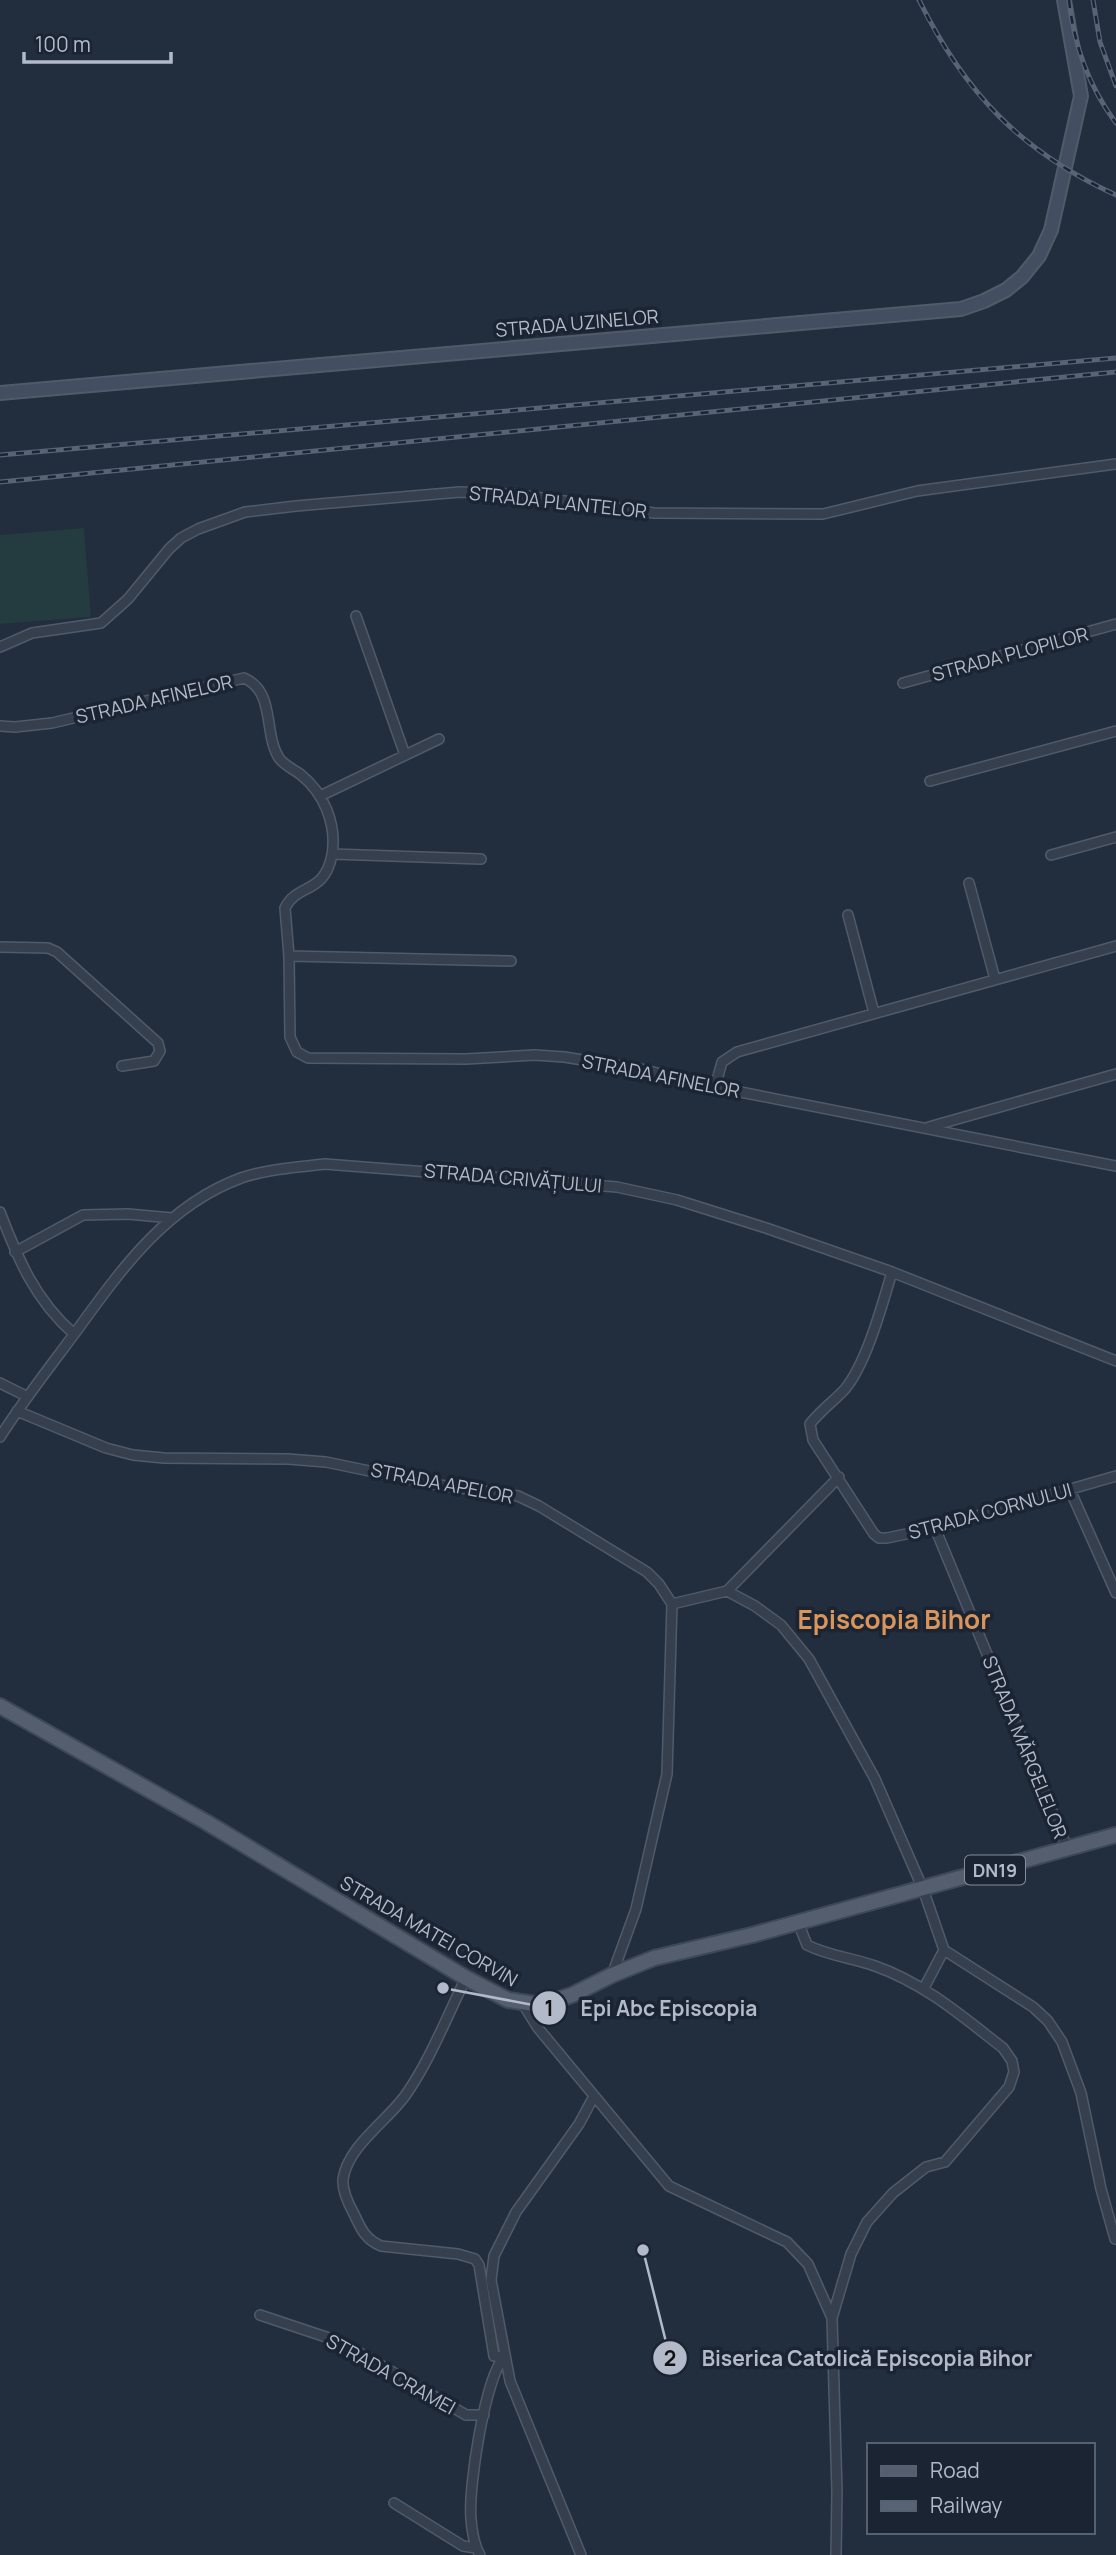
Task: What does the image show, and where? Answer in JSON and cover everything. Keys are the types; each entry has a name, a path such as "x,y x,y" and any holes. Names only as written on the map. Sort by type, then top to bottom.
{"main road":[{"name":"STRADA MATEI CORVIN","path":"0,1706 206,1822 466,1978 508,2000 523,2004 541,2005 572,1995 654,1958 923,1889 1116,1835"},
{"name":"STRADA MATEI CORVIN","path":"1072,1849 1116,1847"}],"street":[{"name":"STRADA UZINELOR","path":"0,393 961,309 984,301 1006,290 1022,277 1039,256 1051,230 1081,96 1064,0"},
{"name":"STRADA PLANTELOR","path":"0,647 32,633 101,623 128,599 164,554 181,538 245,512 460,492 525,495 654,513 823,513 917,491 1116,464"},
{"path":"356,616 405,755"},
{"name":"STRADA PLOPILOR","path":"903,683 1116,624"},
{"name":"STRADA AFINELOR","path":"0,726 52,723 244,678 252,682 260,691 280,759 310,782 320,796 331,821 332,854 321,879 315,886 288,901 285,908 289,956 290,1037 297,1052 308,1058 466,1059 535,1055 564,1057 641,1069 715,1087 927,1127 1116,1167"},
{"path":"930,781 1116,731"},
{"path":"320,796 439,739"},
{"path":"1051,855 1116,837"},
{"path":"332,854 481,859"},
{"path":"969,883 995,979"},
{"path":"848,915 874,1013"},
{"path":"715,1087 722,1062 728,1056 1116,946"},
{"path":"0,947 48,948 57,952 158,1043 160,1051 154,1061 122,1066"},
{"path":"289,956 511,961"},
{"path":"927,1127 1116,1074"},
{"name":"STRADA CRIVĂȚULUI","path":"0,1437 26,1396 121,1269 155,1232 213,1191 240,1179 290,1167 325,1164 627,1189 677,1200 892,1272 1116,1361"},
{"path":"0,1212 15,1252 38,1296 55,1318 74,1334"},
{"path":"15,1252 83,1215 128,1214 172,1219"},
{"name":"STRADA CORNULUI","path":"892,1272 882,1305 853,1376 810,1424 813,1440 839,1477 867,1526 879,1538 935,1528 1116,1476"},
{"path":"0,1383 26,1396"},
{"name":"STRADA APELOR","path":"17,1411 106,1448 133,1455 164,1458 288,1458 326,1462 432,1483 518,1496 634,1562 659,1584 672,1604"},
{"path":"612,1975 636,1909 667,1774 672,1604 727,1591 839,1477"},
{"path":"1070,1490 1116,1593"},
{"name":"STRADA MĂRGELELOR","path":"935,1528 1072,1849"},
{"path":"727,1591 755,1606 781,1625 809,1659 875,1779 923,1889 944,1950 1033,2007 1048,2021 1062,2042 1081,2093 1101,2189 1115,2239"},
{"path":"798,1922 807,1945 818,1951 875,1966 925,1988 1003,2048 1012,2061 1014,2072 1009,2088 945,2162 926,2168 893,2193 867,2222 850,2254 832,2318 836,2555"},
{"path":"925,1988 944,1950"},
{"path":"466,1978 407,2094 349,2162 343,2180 348,2203 366,2237 372,2242 381,2246 470,2256 475,2259 479,2266 491,2330 492,2352 499,2358 504,2357"},
{"path":"523,2004 538,2028 669,2186 787,2242 808,2264 832,2318"},
{"path":"581,2555 510,2381 491,2280 494,2256 516,2211 579,2124 594,2096"},
{"name":"STRADA CRAMEI","path":"260,2315 341,2342 467,2416 484,2415"},
{"path":"478,2552 470,2517 475,2469 494,2373 504,2357"},
{"path":"394,2503 463,2546 478,2552"}],"green space":[{"path":"84,528 91,617 0,624 0,535"}],"railway":[{"path":"919,0 956,64 999,116 1051,159 1116,195"},
{"path":"1069,0 1084,65 1098,95 1116,123"},
{"path":"1093,0 1100,42 1116,86"},
{"path":"0,455 1116,358"},
{"path":"0,482 1116,372"}],"place":[{"name":"Epi Abc Episcopia","path":"443,1988"},
{"name":"Biserica Catolică Episcopia Bihor","path":"643,2250"}],"district":[{"name":"Episcopia Bihor","path":"894,1619"}]}
